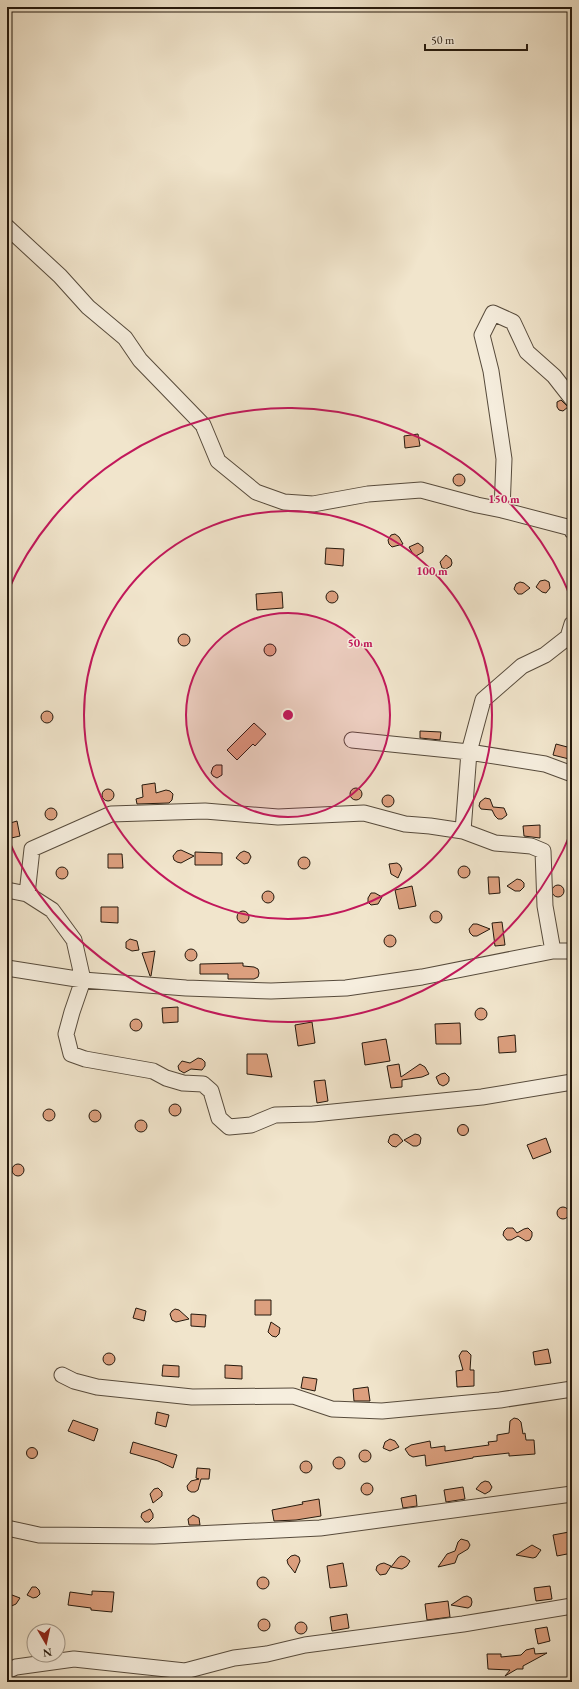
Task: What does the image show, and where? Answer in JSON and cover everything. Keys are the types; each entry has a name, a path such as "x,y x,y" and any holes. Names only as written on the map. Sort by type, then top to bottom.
{"street":[{"path":"7,227 60,276 88,307 125,338 140,360 203,425 218,461 256,492 284,502 313,504 368,494 421,490 571,528 572,531"},
{"path":"502,510 504,459 491,371 482,335 493,313 513,322 527,352 554,376 572,399"},
{"path":"463,831 469,752 483,700 522,666 545,655 571,634"},
{"path":"352,740 469,752 545,764 572,774"},
{"path":"27,894 32,849 111,814 205,811 278,817 364,814 405,824 463,831 494,843 531,846 543,851 545,906 553,951"},
{"path":"7,890 27,894 52,910 74,940 83,980 66,1034 71,1054 85,1059 153,1071 166,1078 183,1083 203,1084 211,1091 219,1118 229,1127 251,1125 274,1115 313,1114 482,1097 572,1082"},
{"path":"7,968 83,980 186,988 271,991 346,988 422,977 553,951 572,951"},
{"path":"62,1375 74,1381 97,1387 192,1397 292,1396 332,1409 382,1411 500,1400 572,1389"},
{"path":"7,1528 39,1535 154,1536 320,1528 572,1494"},
{"path":"7,1671 16,1667 74,1659 186,1671 234,1658 267,1654 306,1645 463,1624 572,1606"}],"building":[{"path":"561,400 568,407 563,411 559,410 557,407 557,402"},
{"path":"418,434 420,446 405,448 404,436"},
{"path":"459,474 463,476 465,480 463,484 459,486 455,484 453,480 455,476"},
{"path":"395,534 399,537 403,544 392,547 388,540 391,535"},
{"path":"418,543 423,547 423,552 416,556 409,547"},
{"path":"326,548 344,549 343,566 325,564"},
{"path":"446,555 451,559 452,563 451,566 446,569 442,568 440,562"},
{"path":"545,580 549,582 550,588 546,593 542,592 536,587 540,581"},
{"path":"520,582 524,583 530,588 522,594 518,594 514,589 516,584"},
{"path":"330,591 334,591 338,597 334,603 330,603 326,599 326,595"},
{"path":"282,592 283,608 257,610 256,594"},
{"path":"182,634 186,634 190,640 186,646 182,646 178,642 178,638"},
{"path":"268,644 272,644 276,650 272,656 268,656 264,652 264,648"},
{"path":"45,711 49,711 53,717 49,723 45,723 41,719 41,715"},
{"path":"254,723 266,734 255,746 253,744 237,760 227,750"},
{"path":"420,731 441,732 440,740 420,738"},
{"path":"556,744 571,748 569,759 553,755"},
{"path":"216,765 222,765 222,775 217,778 213,776 211,773 213,767"},
{"path":"155,783 156,793 166,790 170,791 173,794 172,800 169,803 137,804 136,799 143,797 142,785"},
{"path":"354,788 358,788 362,794 358,800 354,800 350,796 350,792"},
{"path":"106,789 110,789 114,795 110,801 106,801 102,797 102,793"},
{"path":"386,795 390,795 394,801 390,807 386,807 382,803 382,799"},
{"path":"485,798 490,799 493,807 504,808 507,815 502,819 498,819 492,810 481,809 479,806 480,802"},
{"path":"49,808 53,808 57,814 53,820 49,820 45,816 45,812"},
{"path":"17,821 20,836 7,839 7,824"},
{"path":"540,825 540,838 524,836 523,826"},
{"path":"181,850 194,856 181,863 177,862 174,860 173,856 177,851"},
{"path":"244,851 249,853 251,857 248,863 244,864 236,858"},
{"path":"195,852 222,853 222,865 195,865"},
{"path":"108,854 122,854 123,868 108,868"},
{"path":"302,857 306,857 310,863 306,869 302,869 298,865 298,861"},
{"path":"397,863 402,869 398,878 391,874 389,864"},
{"path":"462,866 466,866 470,872 466,878 462,878 458,874 458,870"},
{"path":"60,867 64,867 68,873 64,879 60,879 56,875 56,871"},
{"path":"488,877 499,877 500,893 489,894"},
{"path":"517,879 524,883 524,887 520,891 515,891 507,886"},
{"path":"556,885 560,885 564,891 560,897 556,897 552,893 552,889"},
{"path":"412,886 416,906 399,909 395,890"},
{"path":"266,891 270,891 274,897 270,903 266,903 262,899 262,895"},
{"path":"371,893 375,893 382,897 378,904 371,905 368,902 368,898"},
{"path":"101,907 118,907 118,923 101,922"},
{"path":"241,911 245,911 249,917 245,923 241,923 237,919 237,915"},
{"path":"434,911 438,911 442,917 438,923 434,923 430,919 430,915"},
{"path":"502,922 505,945 495,946 492,923"},
{"path":"473,924 490,929 477,936 473,936 469,929"},
{"path":"388,935 392,935 396,941 392,947 388,947 384,943 384,939"},
{"path":"130,939 137,941 139,950 132,951 126,948 126,942"},
{"path":"189,949 193,949 197,955 193,961 189,961 185,957 185,953"},
{"path":"155,951 151,976 150,976 142,953"},
{"path":"243,963 243,966 258,969 258,977 254,979 228,979 228,974 200,974 200,964"},
{"path":"178,1007 178,1022 163,1023 162,1008"},
{"path":"479,1008 483,1008 487,1014 483,1020 479,1020 475,1016 475,1012"},
{"path":"134,1019 138,1019 142,1025 138,1031 134,1031 130,1027 130,1023"},
{"path":"312,1022 315,1043 298,1046 295,1025"},
{"path":"460,1023 461,1044 436,1044 435,1024"},
{"path":"515,1035 516,1052 499,1053 498,1037"},
{"path":"386,1039 390,1061 365,1065 362,1043"},
{"path":"247,1054 267,1054 272,1077 247,1074"},
{"path":"198,1058 205,1062 205,1066 202,1070 191,1069 184,1073 179,1070 178,1066 182,1061 190,1063"},
{"path":"399,1064 401,1077 420,1064 425,1067 429,1074 422,1077 402,1080 402,1087 391,1088 387,1066"},
{"path":"445,1073 449,1077 449,1081 443,1086 439,1084 436,1077"},
{"path":"325,1080 328,1101 317,1103 314,1081"},
{"path":"173,1104 177,1104 181,1110 177,1116 173,1116 169,1112 169,1108"},
{"path":"47,1109 51,1109 55,1115 51,1121 47,1121 43,1117 43,1113"},
{"path":"93,1110 97,1110 101,1116 97,1122 93,1122 89,1118 89,1114"},
{"path":"139,1120 143,1120 147,1126 143,1132 139,1132 135,1128 135,1124"},
{"path":"463,1124 467,1126 469,1130 467,1134 463,1136 459,1134 457,1130 459,1126"},
{"path":"394,1134 398,1135 403,1141 396,1147 392,1146 388,1142 390,1136"},
{"path":"415,1134 419,1135 421,1138 420,1144 417,1146 413,1146 404,1140"},
{"path":"546,1138 551,1152 533,1159 527,1145"},
{"path":"16,1164 20,1164 24,1170 20,1176 16,1176 12,1172 12,1168"},
{"path":"561,1207 565,1207 569,1213 565,1219 561,1219 557,1215 557,1211"},
{"path":"507,1228 513,1228 517,1233 528,1228 532,1232 532,1236 530,1240 526,1241 518,1236 511,1240 507,1240 503,1235"},
{"path":"255,1300 271,1300 271,1315 255,1315"},
{"path":"136,1308 146,1311 144,1321 133,1318"},
{"path":"175,1309 179,1310 189,1319 176,1322 172,1320 170,1314"},
{"path":"191,1314 206,1315 205,1327 191,1326"},
{"path":"271,1322 280,1328 279,1334 276,1337 272,1336 268,1332"},
{"path":"548,1349 551,1363 535,1365 533,1352"},
{"path":"462,1351 467,1351 471,1355 470,1370 474,1370 474,1386 457,1387 456,1371 463,1370 459,1356"},
{"path":"107,1353 111,1353 115,1359 111,1365 107,1365 103,1361 103,1357"},
{"path":"163,1365 179,1366 179,1377 162,1376"},
{"path":"225,1365 242,1366 242,1379 225,1378"},
{"path":"303,1377 317,1379 315,1391 301,1388"},
{"path":"368,1387 370,1401 354,1401 353,1389"},
{"path":"157,1412 169,1415 166,1427 155,1424"},
{"path":"514,1418 521,1422 523,1434 525,1433 526,1440 534,1440 535,1454 509,1456 509,1453 473,1457 426,1466 425,1455 413,1457 409,1455 405,1449 411,1445 430,1441 431,1448 445,1446 445,1451 489,1445 488,1442 497,1441 497,1435 509,1433 510,1421"},
{"path":"73,1420 98,1429 94,1441 68,1431"},
{"path":"390,1439 395,1441 399,1447 390,1451 383,1448 385,1442"},
{"path":"133,1442 177,1455 173,1468 158,1461 130,1453"},
{"path":"32,1447 36,1449 38,1453 36,1457 32,1459 28,1457 26,1453 28,1449"},
{"path":"363,1450 367,1450 371,1456 367,1462 363,1462 359,1458 359,1454"},
{"path":"337,1457 341,1457 345,1463 341,1469 337,1469 333,1465 333,1461"},
{"path":"304,1461 308,1461 312,1467 308,1473 304,1473 300,1469 300,1465"},
{"path":"197,1468 210,1469 209,1479 201,1479 198,1490 191,1492 188,1490 187,1486 191,1481 199,1479 196,1478"},
{"path":"485,1481 489,1482 492,1487 490,1491 485,1494 476,1489"},
{"path":"365,1483 369,1483 373,1489 369,1495 365,1495 361,1491 361,1487"},
{"path":"463,1487 465,1499 446,1502 444,1490"},
{"path":"158,1488 162,1492 162,1496 153,1503 150,1494 154,1489"},
{"path":"416,1495 417,1506 403,1508 401,1498"},
{"path":"319,1499 321,1516 296,1520 274,1521 272,1510 303,1504 302,1502"},
{"path":"150,1509 153,1514 153,1518 149,1522 145,1522 141,1517 142,1513"},
{"path":"193,1515 199,1518 200,1525 189,1525 188,1519"},
{"path":"569,1532 572,1553 557,1556 553,1535"},
{"path":"461,1539 468,1541 470,1545 468,1549 458,1555 455,1563 438,1567 447,1554 455,1551 458,1542"},
{"path":"532,1545 541,1550 536,1557 533,1558 516,1555"},
{"path":"295,1555 299,1557 300,1561 295,1573 288,1564 287,1560 291,1556"},
{"path":"401,1556 410,1561 407,1566 402,1569 391,1567 398,1558"},
{"path":"343,1563 347,1586 330,1588 327,1566"},
{"path":"384,1563 391,1566 386,1574 380,1575 376,1570 377,1566"},
{"path":"261,1577 265,1577 269,1583 265,1589 261,1589 257,1585 257,1581"},
{"path":"550,1586 552,1599 536,1601 534,1588"},
{"path":"32,1587 36,1587 39,1590 40,1594 37,1597 33,1598 27,1595"},
{"path":"92,1591 114,1592 112,1612 91,1610 91,1608 68,1605 70,1592 92,1595"},
{"path":"12,1595 20,1598 16,1604 7,1608 7,1596"},
{"path":"467,1596 471,1598 472,1602 471,1606 468,1608 451,1605 463,1597"},
{"path":"448,1601 450,1617 427,1620 425,1604"},
{"path":"347,1614 349,1628 332,1631 330,1617"},
{"path":"262,1619 266,1619 270,1625 266,1631 262,1631 258,1627 258,1623"},
{"path":"299,1622 303,1622 307,1628 303,1634 299,1634 295,1630 295,1626"},
{"path":"547,1627 550,1641 538,1644 535,1629"},
{"path":"534,1648 535,1654 547,1653 523,1666 523,1669 517,1669 505,1676 510,1670 488,1669 487,1654 501,1654 501,1657 521,1655 526,1650"}]}
